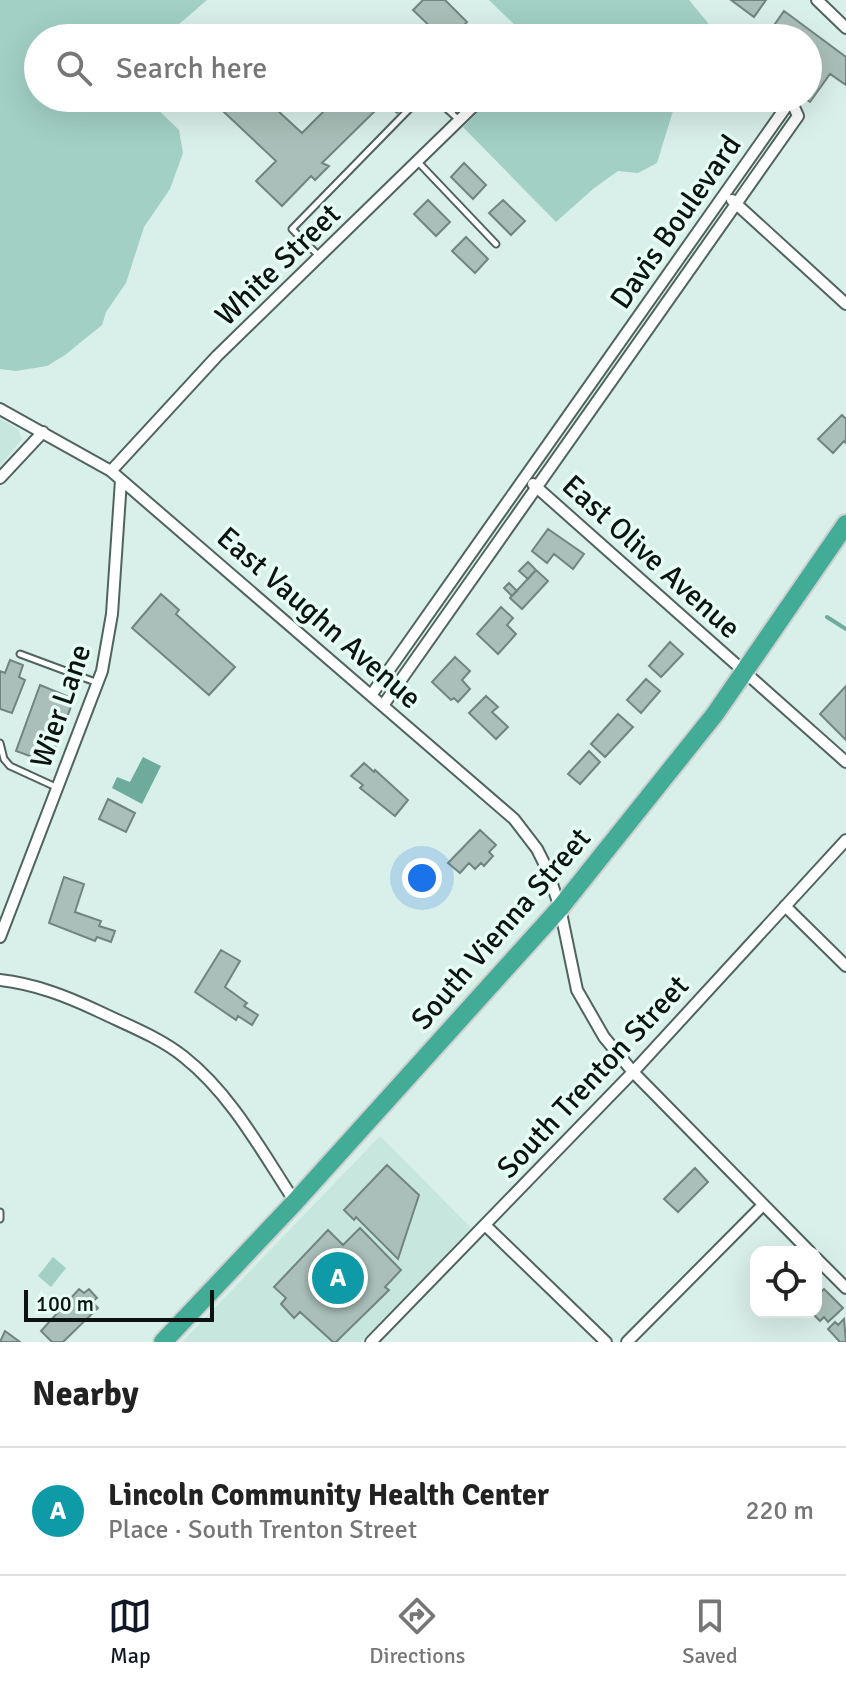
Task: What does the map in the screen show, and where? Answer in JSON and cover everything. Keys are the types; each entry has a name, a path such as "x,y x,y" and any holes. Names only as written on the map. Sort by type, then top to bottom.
{"highway":[{"name":"South Vienna Street","path":"163,1342 295,1202 560,908 634,818 745,673 846,524"}],"street":[{"path":"817,0 846,28"},
{"name":"White Street","path":"111,471 217,356 418,162 463,112"},
{"name":"Davis Boulevard","path":"372,694 782,112"},
{"name":"Davis Boulevard","path":"384,704 798,116 796,112"},
{"path":"726,194 846,304"},
{"name":"East Vaughn Avenue","path":"0,409 111,471 514,819 537,849 547,869 560,908 577,990 604,1037 633,1072 804,1246"},
{"path":"0,478 43,432"},
{"name":"East Olive Avenue","path":"526,477 846,762"},
{"name":"Wier Lane","path":"0,937 98,683 109,638 121,480"},
{"name":"South Trenton Street","path":"371,1342 633,1072 846,840"},
{"path":"785,906 846,966"},
{"path":"0,980 53,991 146,1033 182,1056 205,1076 231,1106 295,1202"},
{"path":"627,1342 763,1205"},
{"path":"485,1225 606,1342"},
{"path":"822,1264 846,1288"}],"lane":[{"path":"321,258 292,229 406,112"},
{"path":"450,112 456,117"},
{"path":"456,112 456,117"},
{"path":"418,162 496,244"},
{"path":"20,654 98,683"},
{"path":"0,743 4,759 10,766 58,788"},
{"path":"0,1212 0,1219"}],"shaded area":[{"path":"0,0 207,0 179,24 24,24 24,112 160,112 179,130 183,153 170,189 144,227 126,283 106,312 102,325 47,366 16,371 0,369"},
{"path":"489,0 689,0 708,23 708,24 514,24"},
{"path":"478,112 673,112 657,163 638,173 618,171 556,222 463,127"},
{"path":"0,419 18,429 22,439 0,466"},
{"path":"143,757 161,766 142,804 112,788 117,777 130,782"},
{"path":"380,1136 471,1228 361,1342 182,1342"},
{"path":"53,1257 66,1268 51,1287 38,1276"}],"building":[{"path":"423,0 445,0 467,22 428,24 413,10"},
{"path":"731,0 766,0 754,17"},
{"path":"784,11 802,24 775,24"},
{"path":"822,39 846,57 846,85 830,74 822,85"},
{"path":"224,112 279,112 302,133 323,112 374,112 322,163 329,166 315,180 311,176 282,206 256,181 276,161"},
{"path":"464,163 486,185 473,199 451,177"},
{"path":"428,200 450,222 436,236 414,214"},
{"path":"503,200 525,221 511,235 489,213"},
{"path":"466,237 488,259 475,273 452,251"},
{"path":"842,415 846,419 846,443 844,441 833,453 818,439"},
{"path":"548,529 584,554 573,569 554,554 547,563 532,551"},
{"path":"528,562 536,570 528,579 519,571"},
{"path":"536,570 548,581 522,609 510,598"},
{"path":"509,583 517,591 512,596 504,588"},
{"path":"161,594 179,610 176,614 235,667 209,695 132,628"},
{"path":"501,607 513,618 507,625 516,634 498,654 477,634"},
{"path":"670,642 683,654 661,677 649,666"},
{"path":"455,657 470,671 462,680 470,689 458,702 454,698 451,700 432,682"},
{"path":"10,660 23,665 19,677 25,680 12,713 0,709 0,671 5,673"},
{"path":"646,679 660,691 641,713 627,700"},
{"path":"40,685 74,699 49,763 16,751"},
{"path":"846,686 846,740 820,714"},
{"path":"486,696 498,707 492,712 508,727 496,739 469,713"},
{"path":"618,714 633,727 605,757 591,744"},
{"path":"589,751 600,762 580,784 568,774"},
{"path":"364,763 408,800 395,816 360,788 363,785 351,776"},
{"path":"108,799 135,813 126,832 99,819"},
{"path":"480,830 496,845 489,852 493,856 484,866 481,863 475,869 469,863 460,873 448,863"},
{"path":"64,877 84,884 75,912 101,921 99,926 115,931 111,942 97,937 95,941 49,923"},
{"path":"221,950 240,961 225,987 258,1015 252,1025 238,1016 236,1020 195,992"},
{"path":"387,1165 419,1195 398,1259 356,1217 354,1220 344,1210"},
{"path":"695,1168 708,1182 678,1212 664,1199"},
{"path":"360,1228 401,1270 385,1287 389,1290 333,1342 300,1312 294,1318 281,1304 286,1298 274,1287 328,1230 343,1245"},
{"path":"79,1289 84,1293 89,1289 97,1298 92,1302 98,1308 63,1342 52,1342 41,1331"},
{"path":"824,1289 843,1308 828,1322 824,1317 820,1321 817,1318 822,1318"},
{"path":"844,1319 846,1342 840,1342 828,1329"},
{"path":"5,1331 20,1342 0,1342"}],"waterway":[{"path":"827,617 846,629"}],"place":[{"name":"Lincoln Community Health Center","path":"338,1278"}]}
